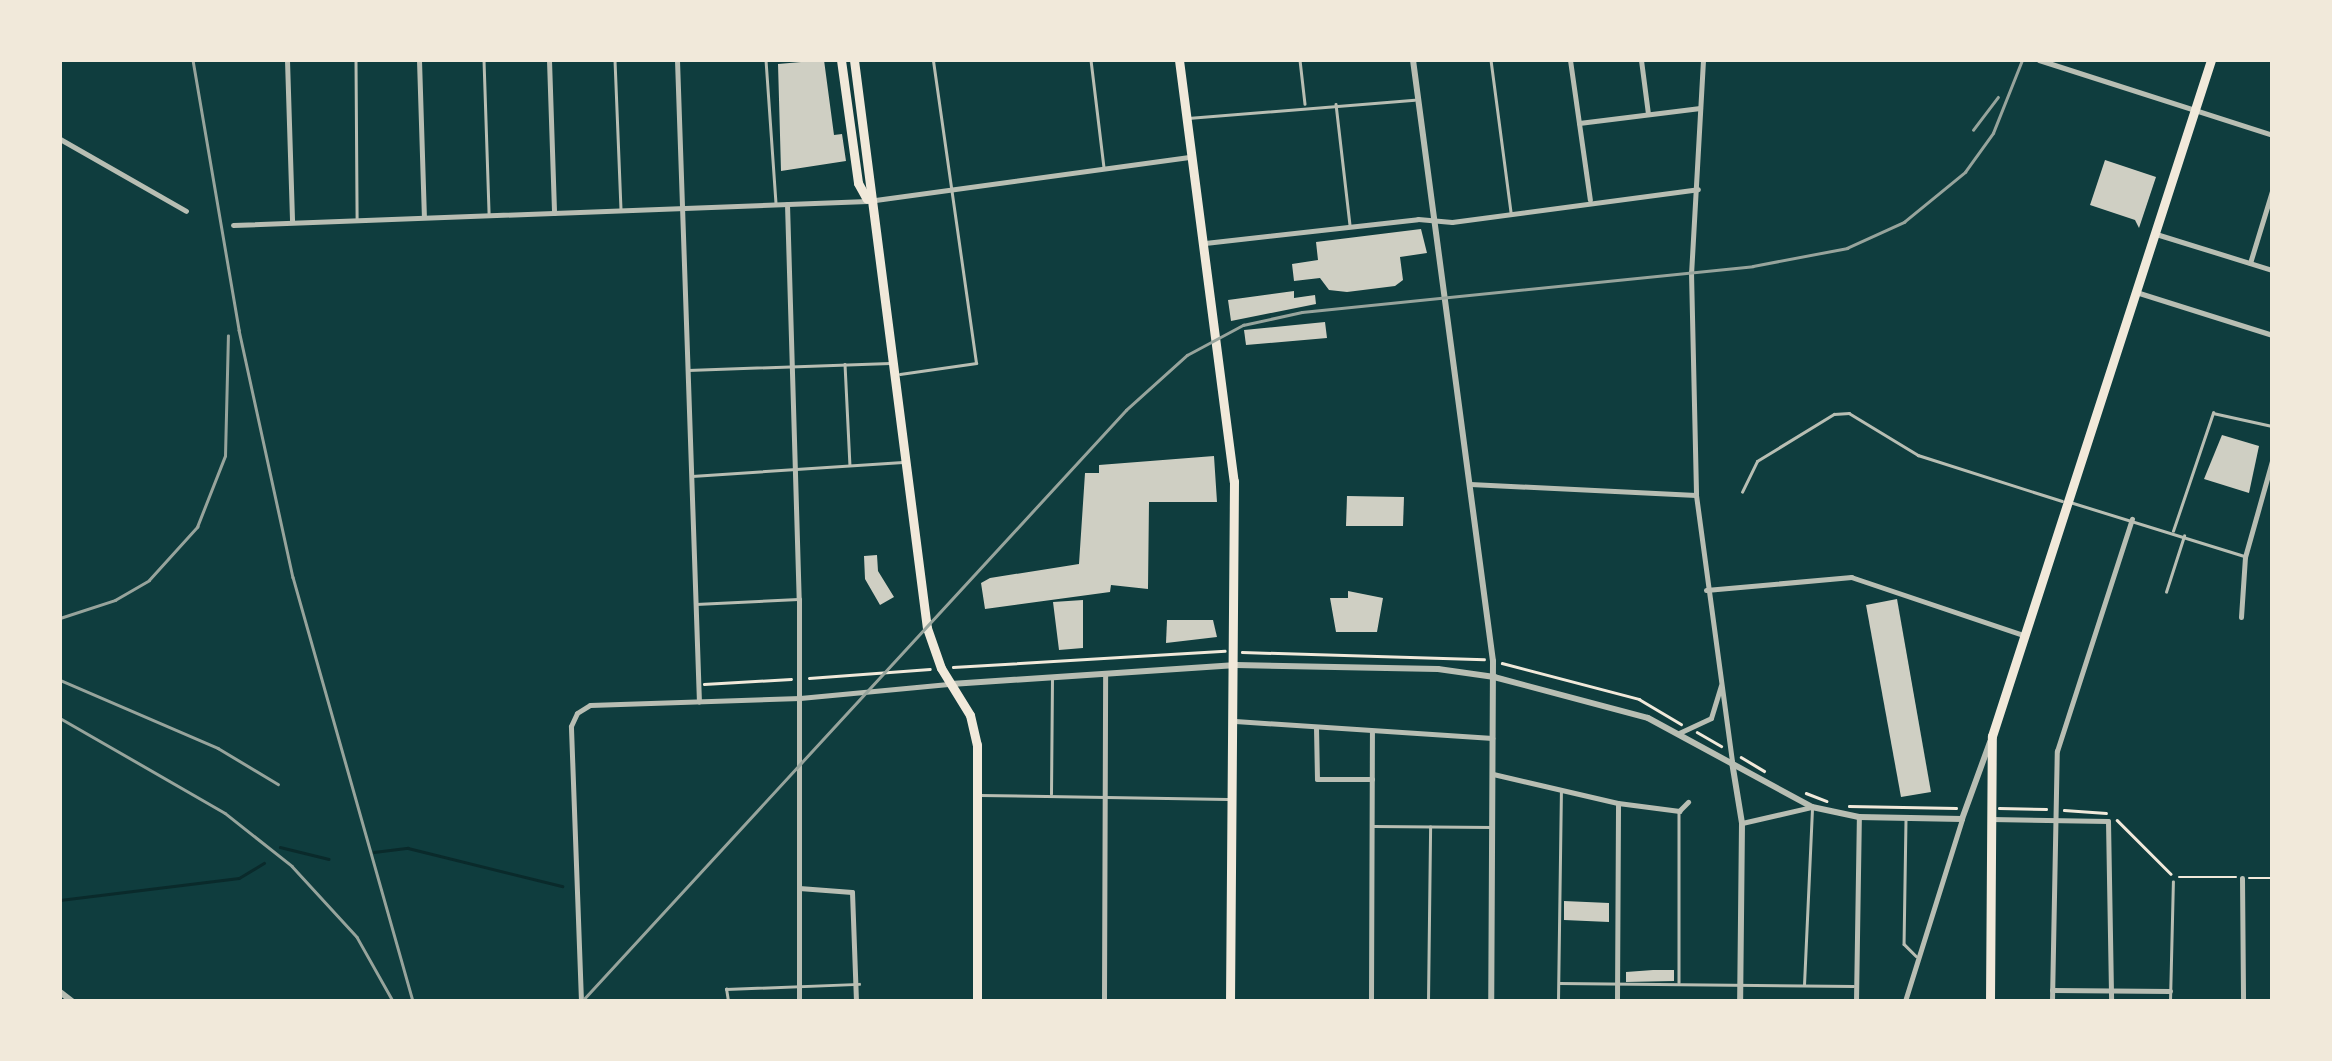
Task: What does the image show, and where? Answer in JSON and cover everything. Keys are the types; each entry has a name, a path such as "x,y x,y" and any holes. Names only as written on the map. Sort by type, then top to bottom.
{"main road":[{"path":"841,60 858,183 868,201"},
{"path":"854,60 868,201 927,628 974,728 978,795 977,1001"},
{"path":"1179,60 1234,481 1236,665 1230,1001"},
{"path":"1990,1001 1992,736 2211,60"}],"street":[{"path":"287,60 292,222"},
{"path":"419,60 424,218"},
{"path":"550,60 554,212"},
{"path":"677,60 699,702"},
{"path":"1413,60 1494,676 1491,1001"},
{"path":"1570,60 1591,202"},
{"path":"1641,60 1648,114"},
{"path":"1703,60 1691,272 1696,496 1706,590 1742,823 1740,1001"},
{"path":"2039,60 2272,135"},
{"path":"1579,123 1700,108"},
{"path":"60,139 186,210"},
{"path":"233,224 868,201 1191,157"},
{"path":"1203,244 1350,226 1512,213 1698,189"},
{"path":"2250,262 2272,194"},
{"path":"787,204 799,599 799,1001"},
{"path":"2155,234 2272,270"},
{"path":"2136,292 2272,335"},
{"path":"2241,617 2245,556 2272,461"},
{"path":"1470,484 1696,496"},
{"path":"2052,1001 2058,750 2132,520"},
{"path":"1706,590 1851,577 2024,636"},
{"path":"581,1001 571,726 590,705 800,698 1236,665 1438,668 1494,676 1608,704 1679,733 1812,807 1859,817 1962,819"},
{"path":"1104,1001 1106,674"},
{"path":"1679,733 1711,718 1722,682"},
{"path":"1235,721 1494,738"},
{"path":"1316,726 1317,779 1372,779"},
{"path":"1371,1001 1372,731"},
{"path":"1906,1001 1992,736"},
{"path":"1493,774 1618,803 1678,811 1688,802"},
{"path":"1617,1001 1618,803"},
{"path":"1742,823 1812,807"},
{"path":"1856,1001 1859,817"},
{"path":"1990,819 2108,821 2111,1001"},
{"path":"2242,878 2243,1001"},
{"path":"799,888 850,890 859,984 856,1001"},
{"path":"2052,990 2170,991"},
{"path":"60,992 72,1001"}],"lane":[{"path":"356,60 357,220"},
{"path":"484,60 489,215"},
{"path":"615,60 621,210"},
{"path":"766,60 776,204"},
{"path":"893,374 976,363 934,60"},
{"path":"1090,60 1104,168"},
{"path":"1300,60 1306,106"},
{"path":"1491,60 1512,213"},
{"path":"1186,118 1418,99"},
{"path":"1336,104 1350,226"},
{"path":"688,370 892,363"},
{"path":"845,364 850,467"},
{"path":"1742,492 1756,460 1834,414 1849,413 1918,455 2245,556"},
{"path":"2172,533 2213,413 2272,426"},
{"path":"691,476 904,462"},
{"path":"2166,592 2184,536"},
{"path":"696,604 799,599"},
{"path":"1050,796 1052,678"},
{"path":"1558,1001 1561,790"},
{"path":"978,795 1234,800"},
{"path":"1804,986 1812,807"},
{"path":"1678,811 1679,984"},
{"path":"1906,818 1904,944 1920,959"},
{"path":"1371,826 1492,827"},
{"path":"1428,1001 1430,827"},
{"path":"2170,1001 2172,882"},
{"path":"1559,983 1856,986"},
{"path":"728,1001 726,988 859,984"}],"building":[{"path":"824,60 834,135 842,134 846,161 781,171 778,64"},
{"path":"2105,160 2156,177 2139,228 2135,220 2090,205"},
{"path":"1421,229 1427,253 1400,257 1403,280 1395,286 1347,292 1329,290 1320,278 1294,281 1292,264 1318,260 1316,242"},
{"path":"1294,291 1294,298 1315,295 1316,304 1231,321 1228,300"},
{"path":"1325,322 1327,338 1246,345 1244,330"},
{"path":"2222,435 2259,446 2249,493 2204,479"},
{"path":"1214,456 1217,502 1149,502 1148,589 1111,585 1110,592 985,609 981,583 990,578 1079,564 1085,473 1099,473 1099,465"},
{"path":"1347,496 1404,497 1403,526 1346,526"},
{"path":"877,555 878,571 894,597 880,605 865,579 864,556"},
{"path":"1348,591 1383,598 1377,632 1336,632 1330,598 1348,598"},
{"path":"1897,599 1931,792 1901,797 1866,605"},
{"path":"1083,600 1083,648 1059,650 1053,602"},
{"path":"1167,620 1213,620 1217,637 1166,643"},
{"path":"1564,901 1609,903 1609,922 1564,920"},
{"path":"1674,970 1674,981 1626,982 1626,972"}],"waterway":[{"path":"280,847 329,859"},
{"path":"374,852 408,848 562,886"},
{"path":"60,900 239,878 264,863"}],"railway":[{"path":"193,60 239,330 293,577 413,1001"},
{"path":"582,1001 1126,410 1187,355 1243,325 1302,312 1753,266 1847,248 1904,222 1965,172 1993,133 2022,60"},
{"path":"1973,130 1998,97"},
{"path":"60,618 115,600 149,580 197,527 225,456 228,336"},
{"path":"60,680 218,748 278,784"},
{"path":"60,718 225,813 292,866 357,937 393,1001"}]}
